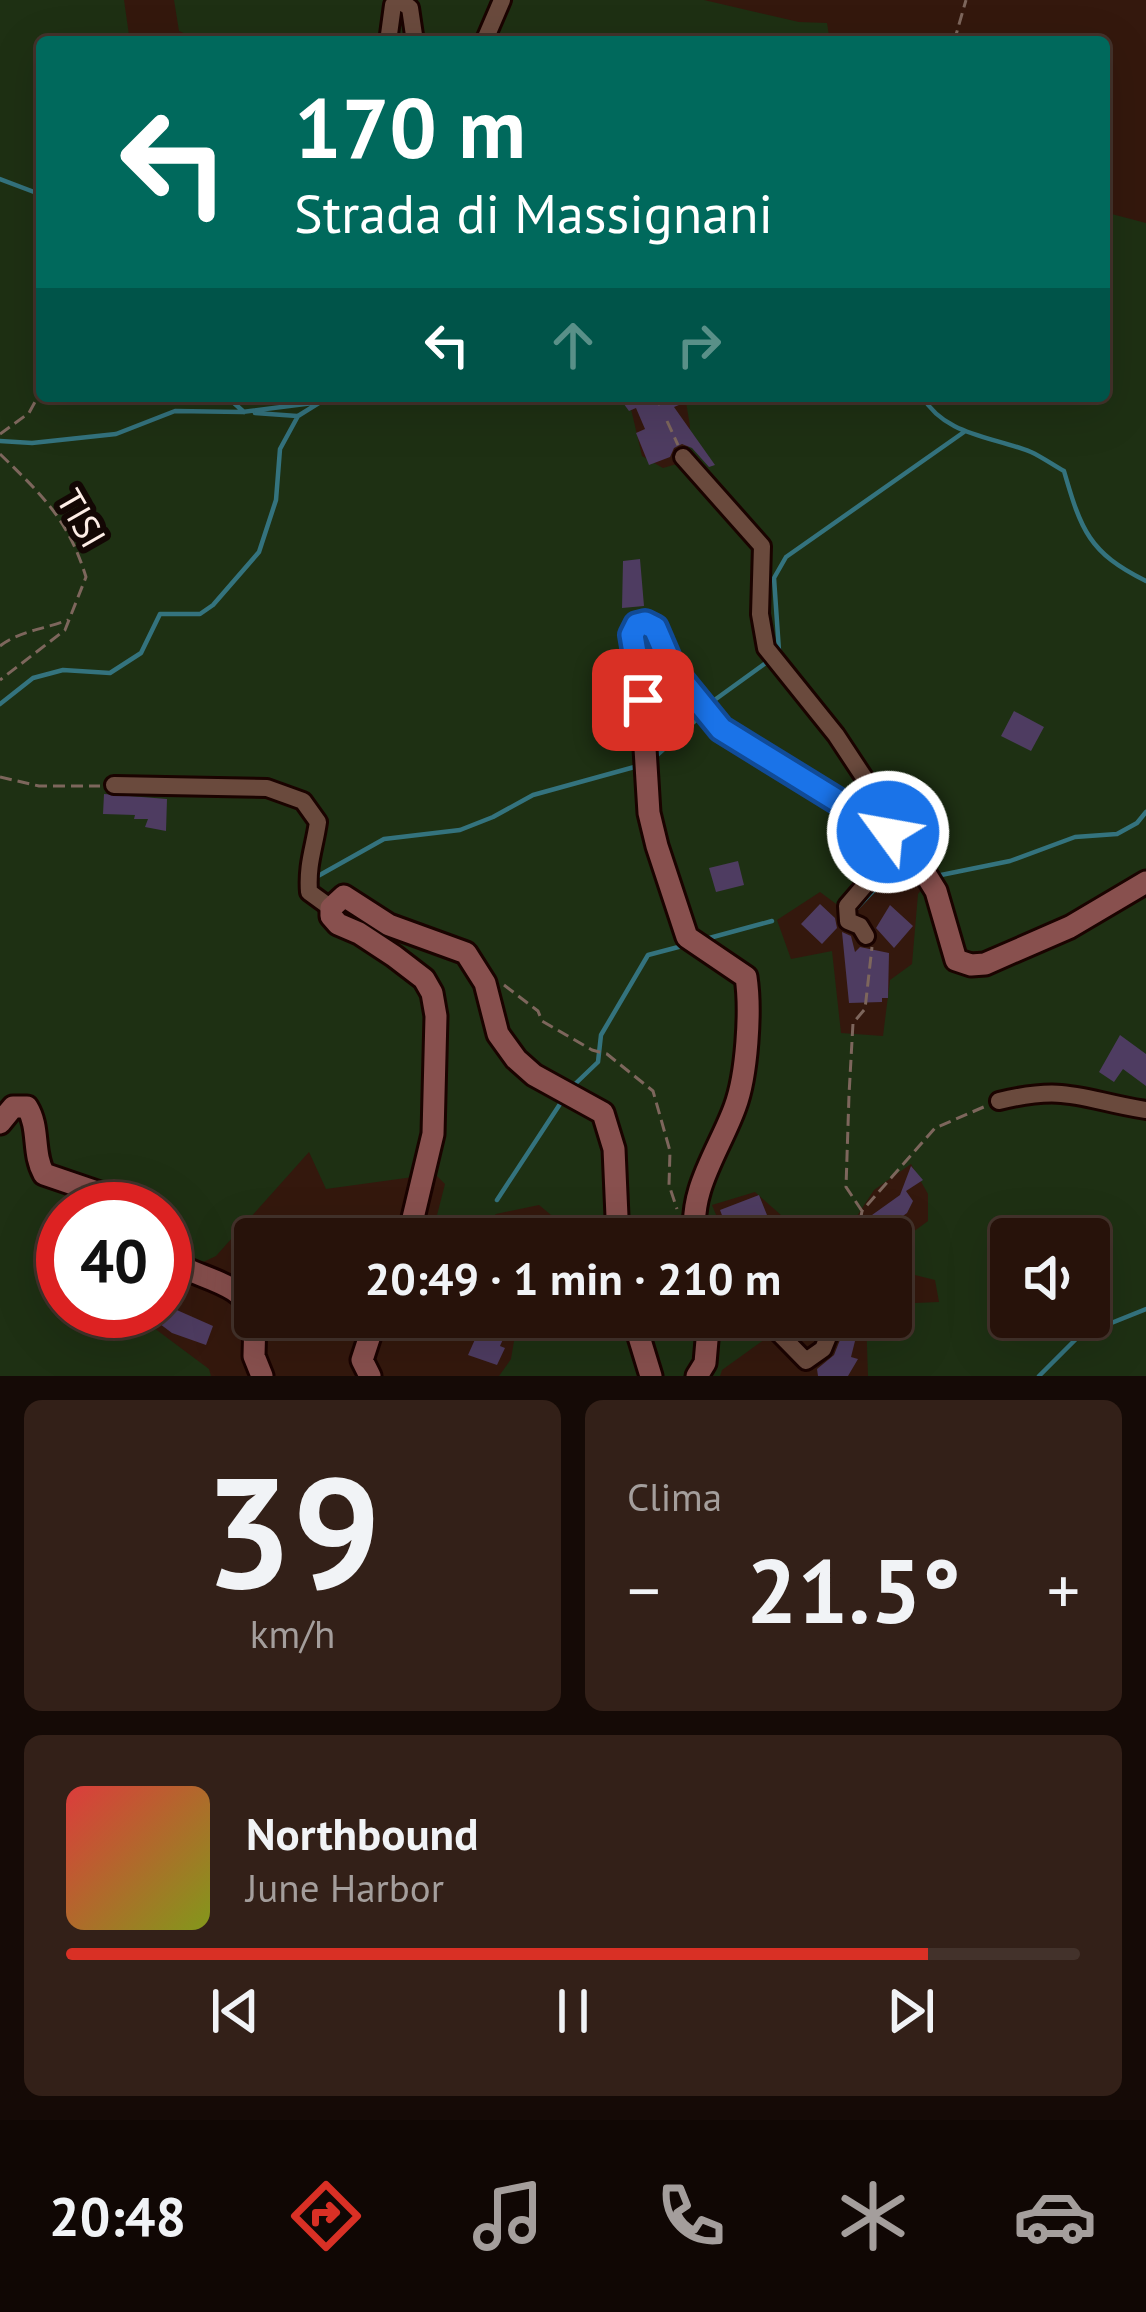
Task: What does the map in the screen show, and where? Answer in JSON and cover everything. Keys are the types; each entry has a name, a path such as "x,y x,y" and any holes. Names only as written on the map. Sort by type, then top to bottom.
{"street":[{"path":"389,36 393,4 399,0 410,8 415,36"},
{"path":"487,36 502,0"},
{"path":"683,457 762,546 760,614 766,648 836,735 869,785 883,864 847,906 848,920 866,936"},
{"path":"694,1218 702,1182 738,1102 750,1001 746,977 687,938 657,846 649,813 634,628 645,623 655,628 673,670 721,729 877,825 916,857 936,891 956,960 985,964 1070,927 1146,882"},
{"path":"114,785 267,788 303,801 318,822 307,864 309,892 334,904"},
{"path":"413,1218 433,1134 436,1016 432,993 424,979 394,956 338,924 331,916 334,904 344,896 388,925 466,952 485,983 498,1034 516,1059 534,1075 603,1113 614,1149 617,1218"},
{"path":"999,1101 1071,1092 1146,1110"},
{"path":"0,1123 13,1107 27,1107 34,1125 37,1163 44,1174 67,1182"},
{"path":"192,1270 234,1290"},
{"path":"254,1338 254,1356 262,1376"},
{"path":"369,1338 362,1360 370,1376"},
{"path":"639,1338 651,1376"},
{"path":"697,1376 705,1363 707,1338"},
{"path":"784,1338 806,1361 823,1348 827,1338"}],"path":[{"path":"956,36 966,0"},
{"path":"0,434 29,413 36,400"},
{"path":"667,422 683,457"},
{"name":"TISI","path":"0,454 53,506 76,544 86,577 70,620"},
{"path":"0,646 15,634 70,620"},
{"path":"0,680 64,630 70,620"},
{"path":"0,777 39,787 114,785"},
{"path":"862,1211 846,1187 853,1022 865,1010 873,945 866,936"},
{"path":"496,977 538,1011 542,1021 607,1054 653,1091 670,1150 669,1185 682,1218"},
{"path":"861,1218 935,1128 999,1101"}],"green space":[{"path":"0,0 124,0 129,36 36,36 36,402 629,402 642,456 663,468 687,461 686,402 1110,402 1110,214 1146,223 1146,1376 868,1376 867,1338 912,1338 912,1303 939,1302 935,1280 912,1274 912,1233 928,1221 928,1194 911,1164 874,1190 856,1218 784,1218 755,1192 712,1205 717,1218 555,1218 539,1205 492,1218 436,1218 445,1184 435,1174 326,1189 309,1152 250,1218 234,1218 234,1236 216,1256 192,1267 192,1182 36,1182 36,1338 167,1338 209,1369 211,1376 0,1376","holes":["891,836 933,875 918,894 912,964 890,980 883,1036 841,1033 832,951 791,959 777,920 820,892 847,912"]},
{"path":"174,0 704,0 799,22 827,23 829,36 190,36 179,31"},
{"path":"514,1338 767,1338 720,1376 499,1376 511,1359"}],"building":[{"path":"622,402 686,402 674,407 715,465 709,467 682,444 670,457 649,465 636,433 645,429 636,408 629,411"},
{"path":"640,559 644,606 622,608 623,561"},
{"path":"1014,711 1044,727 1031,751 1001,736"},
{"path":"104,794 167,799 166,831 145,827 148,819 134,819 135,815 103,814"},
{"path":"738,861 744,885 716,892 709,868"},
{"path":"820,904 835,918 837,928 822,944 801,924"},
{"path":"890,905 913,926 894,948 876,928"},
{"path":"842,932 851,936 855,952 860,947 889,953 888,998 882,1002 849,1003"},
{"path":"1120,1035 1146,1054 1146,1086 1123,1069 1114,1082 1099,1072"},
{"path":"911,1166 923,1180 906,1191 913,1201 907,1213 900,1218 874,1218 872,1215 900,1195"},
{"path":"759,1195 767,1215 723,1218 720,1210"},
{"path":"192,1317 213,1326 206,1345 186,1338 192,1338"},
{"path":"476,1338 504,1338 500,1346 505,1348 497,1365 468,1355"},
{"path":"841,1338 856,1338 851,1357 858,1359 848,1376 818,1376 817,1369 834,1355"}],"waterway":[{"path":"0,179 36,193"},
{"path":"233,402 244,412"},
{"path":"0,704 33,678 63,670 110,673 141,653 160,614 200,614 213,605 259,552 276,500 280,449 298,416 320,402"},
{"path":"927,402 956,427 1031,452 1064,471 1090,538 1112,560 1146,581"},
{"path":"0,441 32,443 116,434 175,411 242,412 313,403"},
{"path":"255,413 297,416"},
{"path":"776,654 774,578 786,557 964,432"},
{"path":"709,704 767,662"},
{"path":"656,756 697,719"},
{"path":"318,876 384,839 460,830 533,795 638,766"},
{"path":"941,875 1010,861 1075,837 1117,834 1146,812"},
{"path":"855,910 878,886 910,869"},
{"path":"702,940 772,921"},
{"path":"574,1085 598,1062 601,1035 648,955 686,945"},
{"path":"497,1200 562,1101"},
{"path":"1039,1376 1079,1336 1146,1309"}],"route":[{"path":"643,700 632,635 637,625 645,623 655,628 673,670 721,729 888,832"}]}
